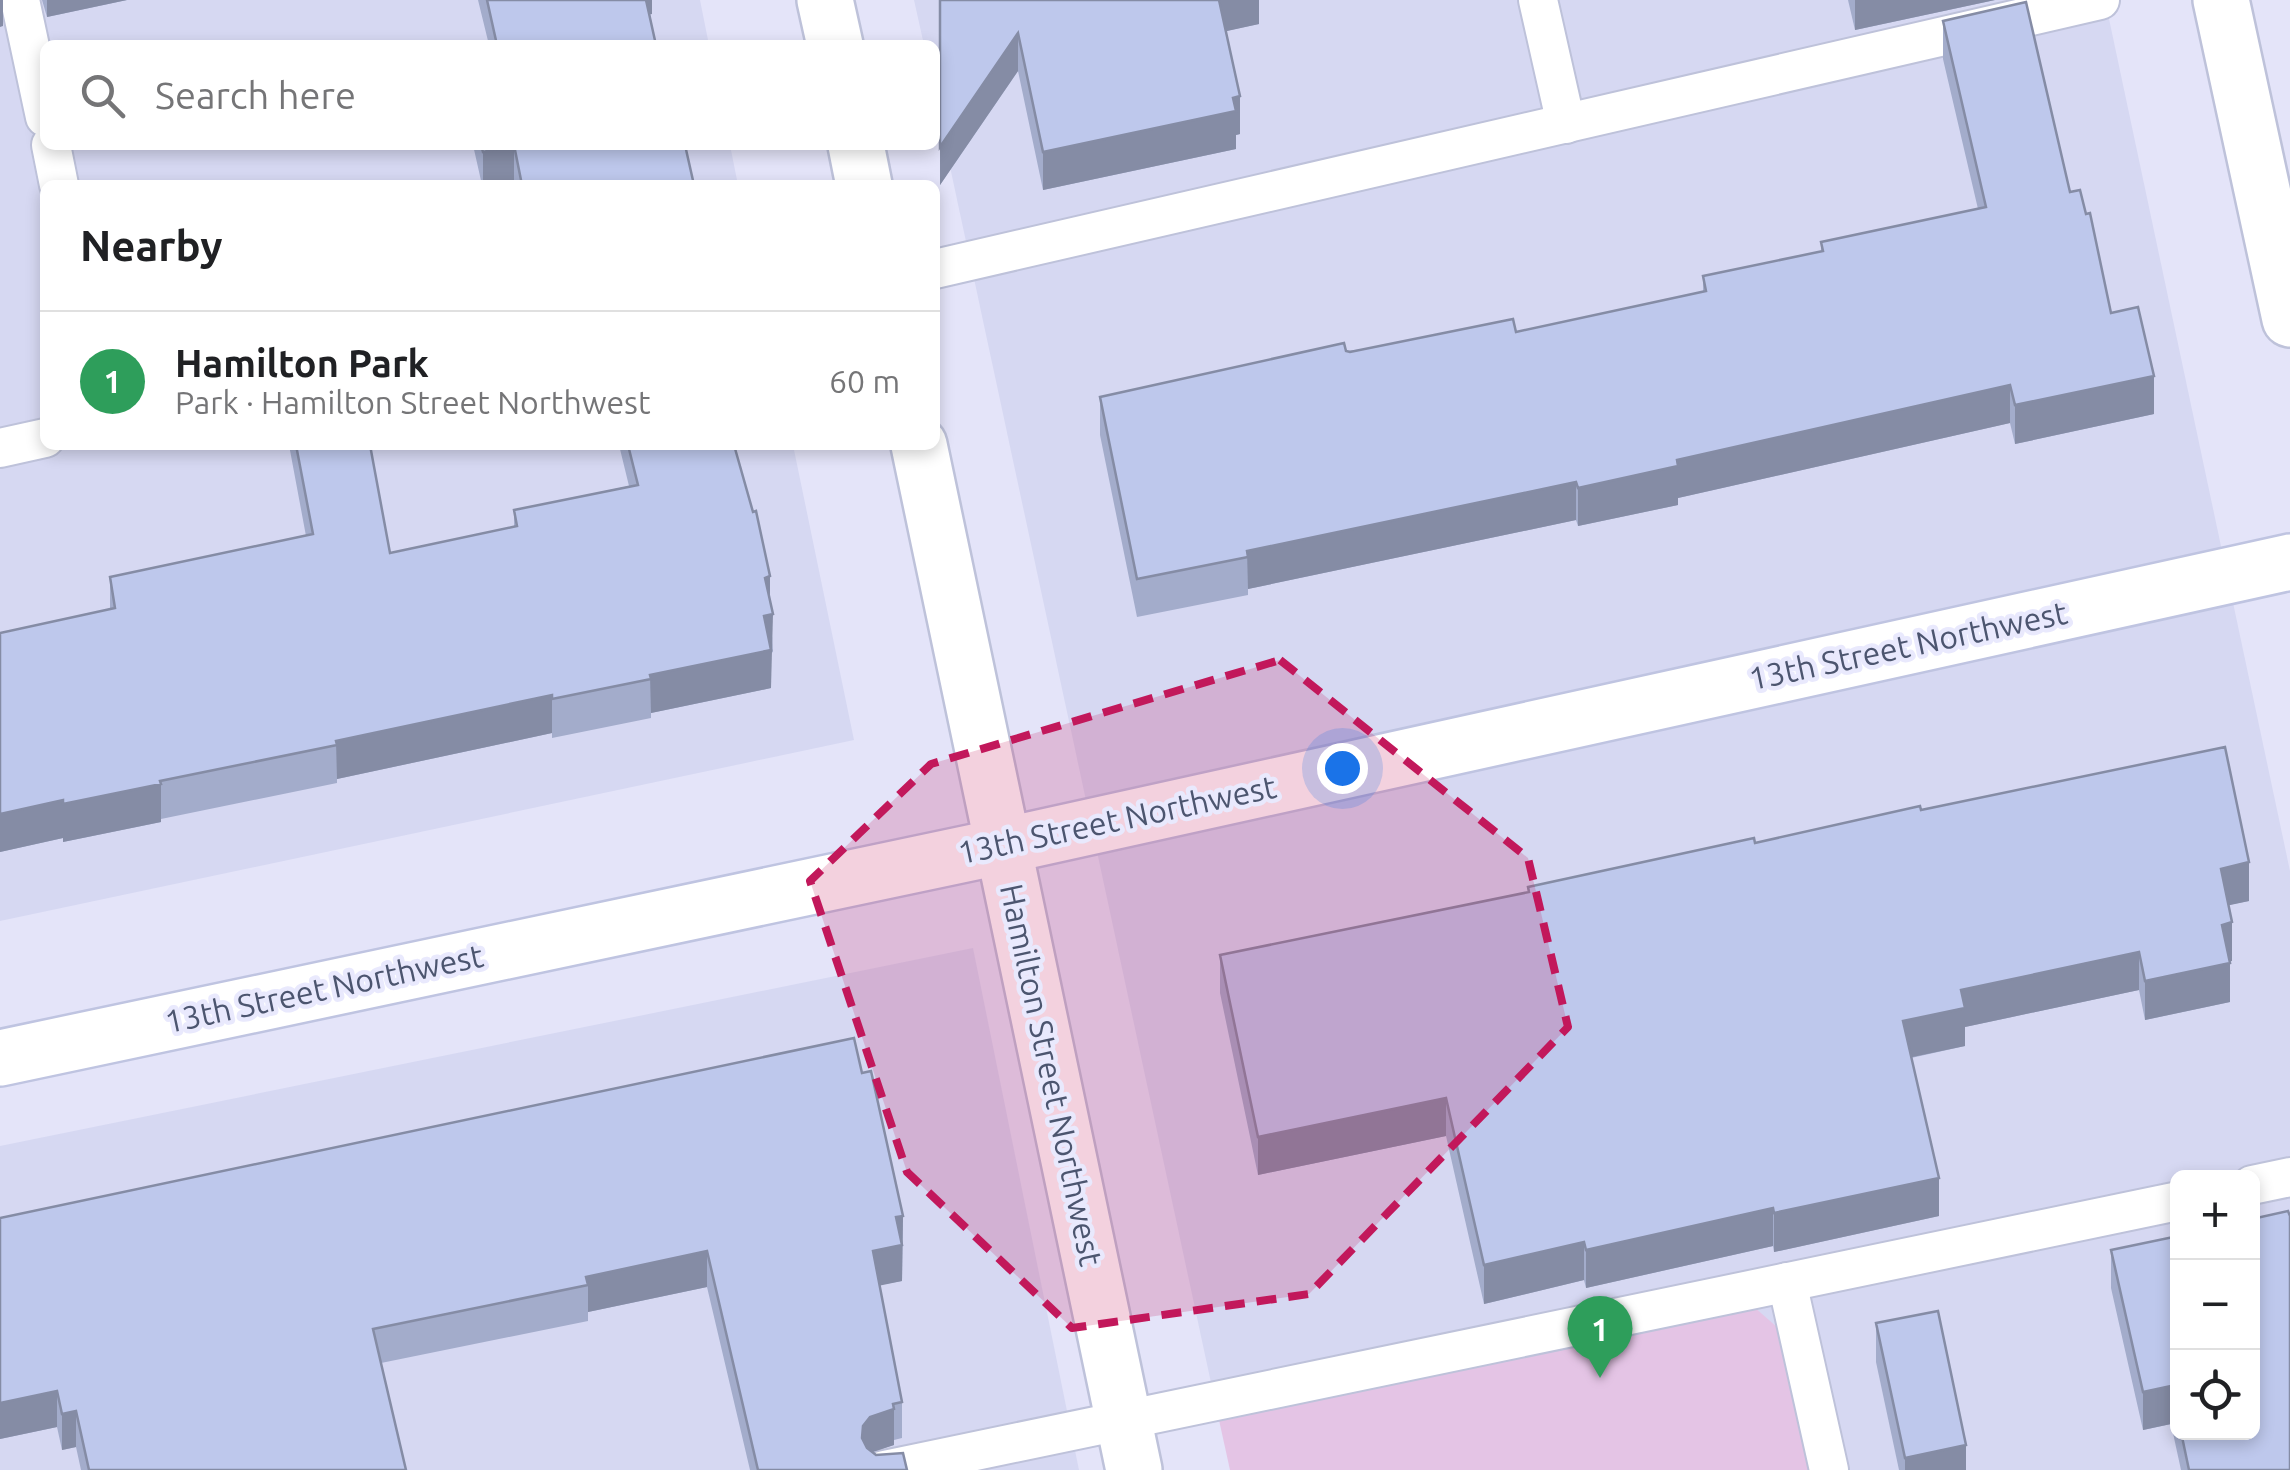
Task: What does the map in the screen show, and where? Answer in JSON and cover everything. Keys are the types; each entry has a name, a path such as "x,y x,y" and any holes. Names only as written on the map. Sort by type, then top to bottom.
{"street":[{"path":"825,0 833,40"},
{"path":"2221,0 2290,319"},
{"path":"857,150 863,180"},
{"name":"Hamilton Street Northwest","path":"920,450 1129,1445"},
{"name":"13th Street Northwest","path":"0,1058 1003,846 2290,562"}],"lane":[{"path":"20,0 40,94"},
{"path":"1538,0 1566,124"},
{"path":"940,268 2100,0"},
{"path":"52,150 59,180"},
{"path":"0,448 40,439"},
{"path":"2260,1184 2290,1178"},
{"path":"884,1470 1129,1445 1787,1282 2170,1203"},
{"path":"1787,1282 1829,1470"}],"highlighted area":[{"path":"1280,660 1528,858 1568,1027 1309,1294 1072,1328 907,1172 810,881 931,764"}],"shaded area":[{"path":"0,0 700,0 708,40 40,40 40,150 731,150 737,180 40,180 40,450 794,450 854,740 0,921"},
{"path":"914,0 2105,0 2290,871 2290,1470 1815,1470 1745,1299 1219,1420 940,120 940,40 923,40"},
{"path":"973,948 1079,1470 0,1470 0,1146"},
{"path":"1745,1299 1786,1335 1815,1470 1230,1470 1219,1420"}],"building":[{"path":"487,0 646,0 655,40 496,40"},
{"path":"940,0 1219,0 1240,96 1233,98 1236,111 1043,152 1018,33 940,147"},
{"path":"2026,2 2070,192 2080,190 2086,214 2090,213 2111,313 2138,307 2154,376 2015,405 2010,385 1677,460 1678,466 1578,488 1576,482 1247,551 1248,557 1137,579 1100,397 1344,343 1350,352 1513,319 1516,332 1706,291 1703,276 1823,251 1821,242 1986,207 1943,21"},
{"path":"515,150 686,150 693,180 521,180"},
{"path":"297,450 371,450 390,553 517,526 514,510 638,485 629,450 735,450 753,512 756,511 770,576 765,578 773,614 764,616 771,650 650,675 651,679 552,699 552,695 336,741 337,745 160,781 161,784 0,814 0,633 115,608 110,577 313,534"},
{"path":"2225,747 2249,862 2221,869 2232,922 2222,925 2230,963 2145,981 2139,952 1961,990 1965,1008 1903,1021 1939,1178 1774,1213 1773,1208 1586,1250 1584,1242 1484,1265 1446,1098 1258,1137 1220,955 1529,892 1528,887 1754,838 1755,843 1920,806 1921,810"},
{"path":"854,1038 862,1073 871,1071 903,1216 896,1217 902,1245 873,1251 902,1402 870,1417 863,1426 862,1438 876,1455 903,1453 907,1470 758,1470 707,1251 586,1277 588,1285 373,1329 406,1470 89,1470 76,1411 62,1414 57,1391 0,1403 0,1218"},
{"path":"2288,1211 2290,1216 2290,1470 2189,1470 2183,1440 2260,1440 2260,1217"},
{"path":"2170,1238 2170,1386 2143,1392 2111,1250"},
{"path":"1938,1311 1966,1445 1905,1458 1876,1323"}],"place":[{"name":"Hamilton Park","path":"1600,1378"}]}
